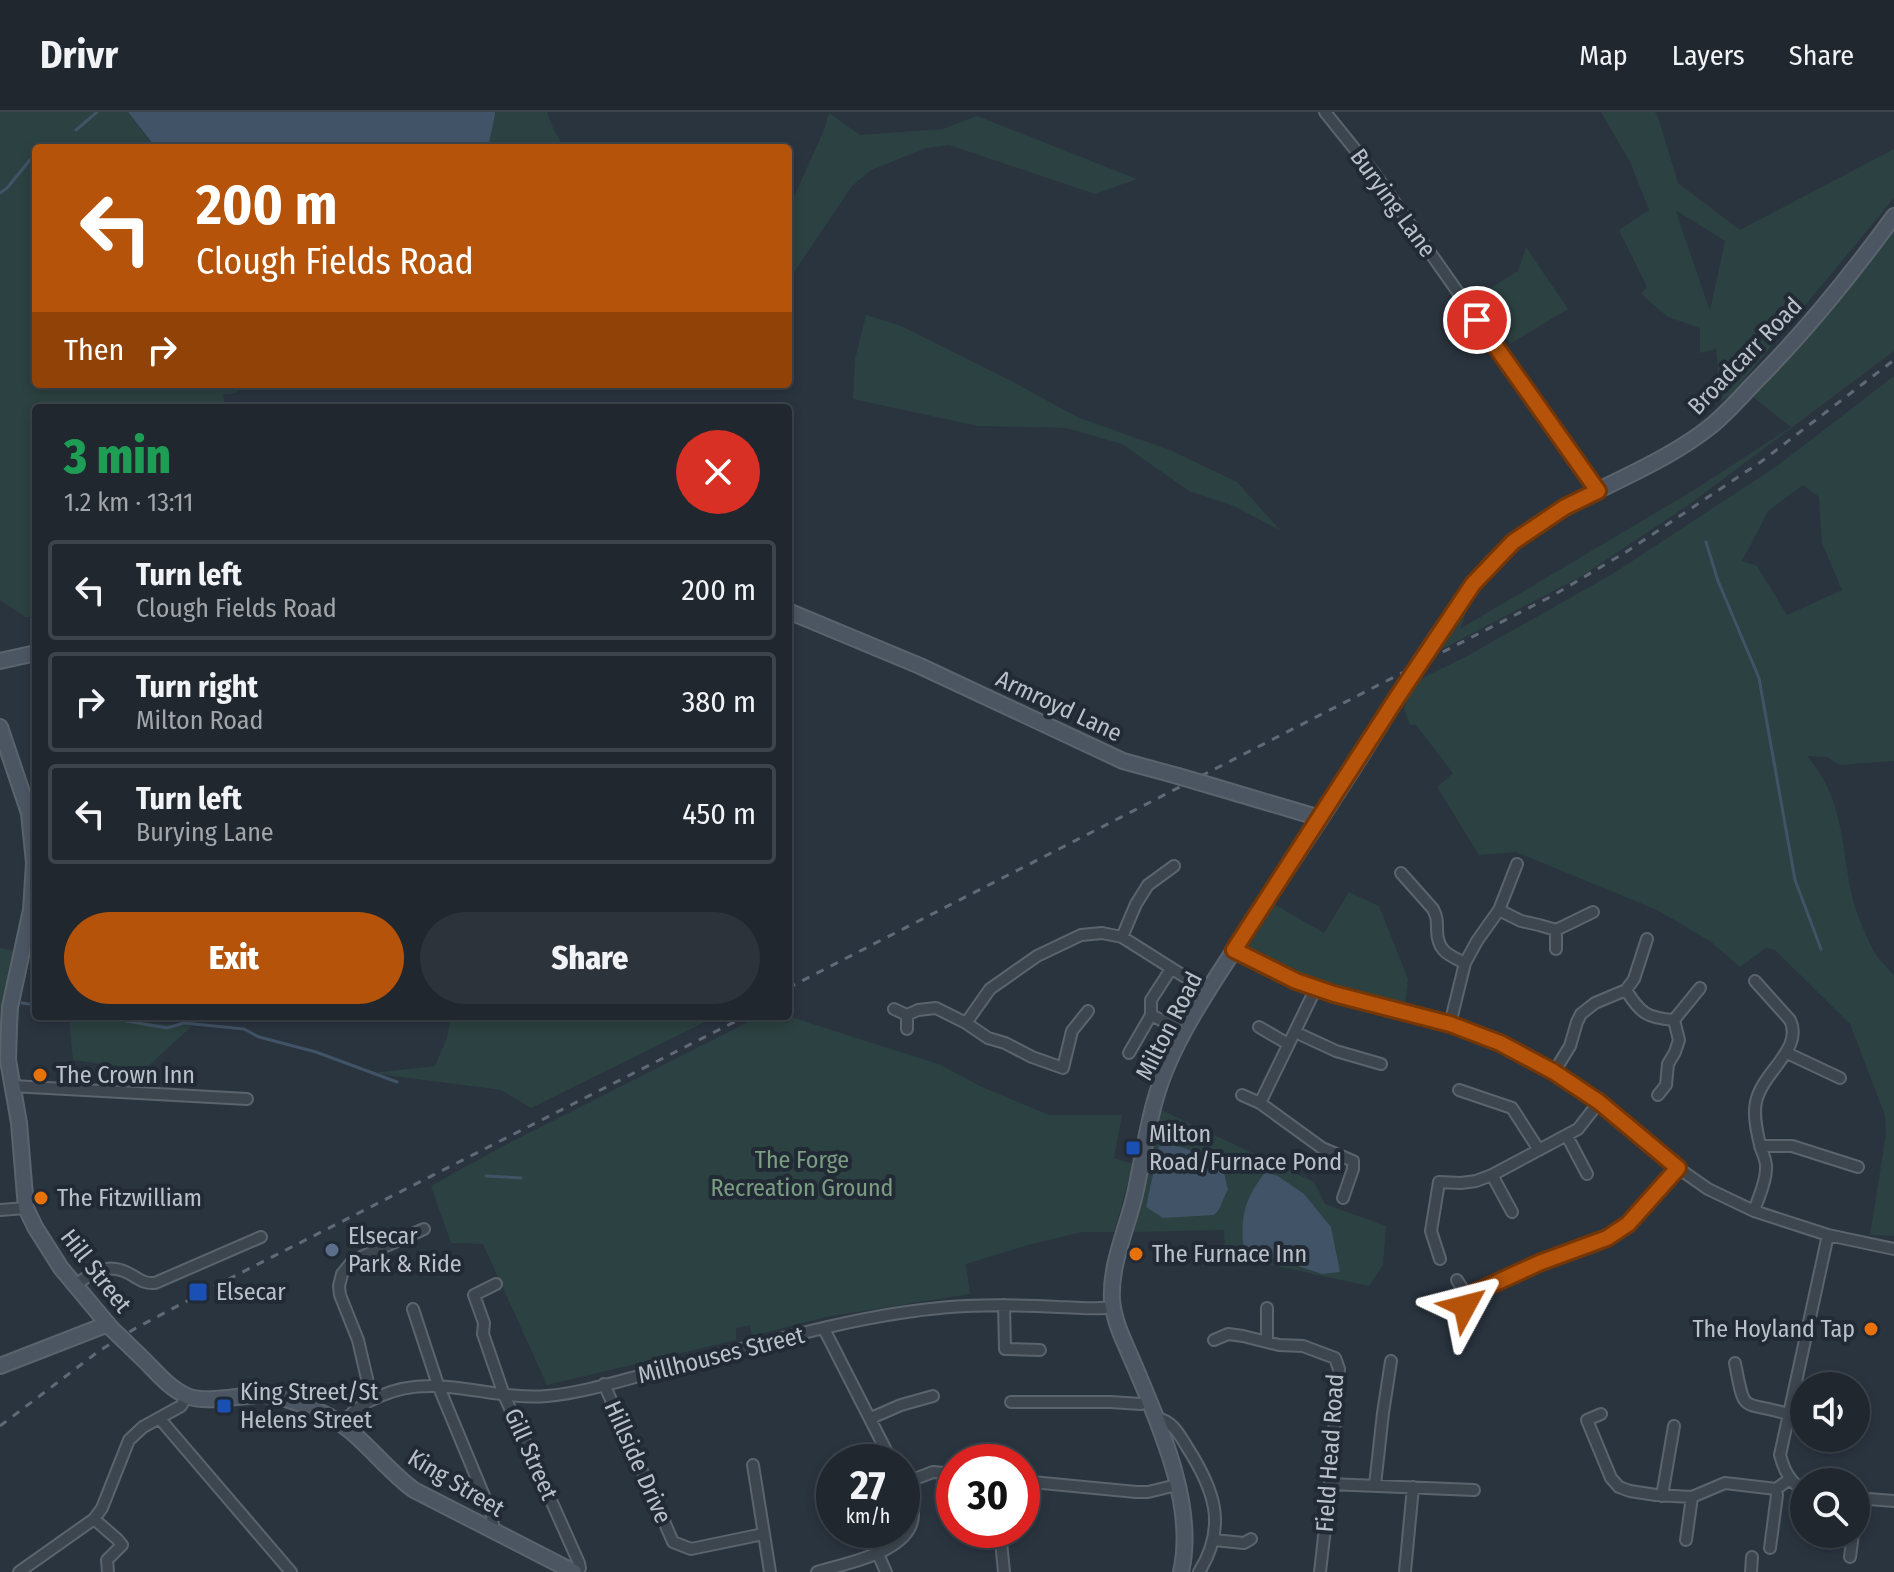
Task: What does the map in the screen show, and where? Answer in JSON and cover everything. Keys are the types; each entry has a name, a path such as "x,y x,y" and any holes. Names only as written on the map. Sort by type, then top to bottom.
{"street":[{"name":"Burying Lane","path":"1325,112 1374,173 1598,491"},
{"name":"Broadcarr Road","path":"1598,491 1692,439 1727,412 1810,323 1894,216"},
{"name":"Milton Road","path":"1181,1572 1185,1535 1177,1485 1156,1418 1113,1307 1114,1270 1165,1072 1234,950 1473,584 1513,542 1565,507 1598,491"},
{"name":"Armroyd Lane","path":"792,613 920,666 1123,761 1320,818"},
{"path":"0,661 32,654"},
{"name":"Hill Street","path":"0,727 32,810"},
{"path":"1450,1024 1465,963 1499,910 1517,864"},
{"path":"1122,937 1148,885 1174,866"},
{"path":"1401,873 1437,916 1441,948 1465,963"},
{"name":"Hill Street","path":"32,894 10,1007 4,1059 19,1123 26,1208 55,1258 109,1326 168,1383 187,1396"},
{"path":"1499,910 1521,921 1556,930 1593,912"},
{"path":"1556,930 1556,949"},
{"path":"966,1023 990,989 1037,956 1081,935 1102,933 1122,937 1209,992"},
{"path":"1554,1072 1570,1046 1581,1014 1595,1003 1626,990 1638,970 1647,939"},
{"path":"1234,950 1316,988 1450,1024 1500,1043 1554,1072 1599,1102 1708,1189 1754,1211 1828,1235 1894,1249"},
{"path":"1129,1053 1151,1015 1151,1000 1171,969"},
{"path":"1754,1211 1766,1169 1755,1114 1756,1102 1763,1083 1787,1053 1793,1036 1790,1020 1755,981"},
{"path":"1260,1103 1316,988"},
{"path":"1674,1020 1700,988"},
{"path":"1626,990 1648,1016 1674,1020"},
{"path":"894,1009 907,1015 936,1008 988,1038 1063,1068 1072,1031 1088,1011"},
{"path":"907,1015 907,1029"},
{"path":"1151,1015 1185,1032"},
{"path":"1658,1095 1666,1085 1668,1064 1679,1040 1674,1020"},
{"path":"1259,1027 1288,1044"},
{"path":"1295,1032 1336,1051 1381,1064"},
{"path":"1787,1053 1840,1078"},
{"path":"12,1086 247,1099"},
{"path":"1459,1090 1512,1108 1539,1150"},
{"path":"1242,1095 1260,1103 1322,1148 1353,1161 1343,1198"},
{"path":"1440,1259 1431,1231 1439,1182 1461,1183 1492,1175 1578,1129 1599,1102"},
{"path":"1567,1136 1587,1174"},
{"path":"1760,1146 1792,1146 1858,1167"},
{"path":"1457,1280 1466,1301 1539,1263 1607,1238 1628,1224 1678,1168"},
{"path":"1492,1175 1512,1212"},
{"path":"0,1210 26,1208"},
{"path":"376,1398 365,1376 358,1340 340,1295 342,1274 359,1258 424,1229"},
{"path":"1601,1414 1587,1420 1611,1478 1619,1487 1630,1491 1692,1497 1725,1483 1776,1489 1790,1479 1780,1455 1828,1235"},
{"path":"76,1285 93,1272 111,1268 144,1282 155,1283 261,1237"},
{"name":"Gill Street","path":"496,1284 474,1295 484,1323 483,1334 504,1395 579,1563 580,1568 576,1572"},
{"path":"1004,1305 1005,1349 1040,1350"},
{"name":"Millhouses Street","path":"342,1425 353,1413 376,1398 409,1387 438,1385 504,1395 545,1396 892,1314 1004,1305 1113,1307"},
{"path":"1267,1308 1267,1341"},
{"path":"413,1309 438,1385 492,1515 491,1531"},
{"path":"0,1366 109,1326"},
{"path":"824,1329 883,1444"},
{"name":"Field Head Road","path":"1214,1340 1228,1334 1243,1336 1279,1345 1303,1346 1335,1358 1339,1369 1320,1572"},
{"path":"1375,1485 1391,1361"},
{"path":"1735,1363 1746,1404 1788,1414"},
{"name":"Hillside Drive","path":"604,1384 673,1542 691,1549 763,1534"},
{"name":"King Street","path":"187,1396 202,1399 263,1395 322,1413 356,1436 414,1490 576,1572"},
{"path":"19,1572 94,1519 102,1508 129,1440 143,1427 181,1406 187,1396"},
{"path":"871,1418 933,1396"},
{"path":"1011,1402 1149,1402"},
{"name":"Milton Road","path":"1156,1418 1173,1426 1201,1468 1211,1492 1215,1516 1214,1540 1199,1572"},
{"path":"160,1419 291,1572"},
{"path":"1662,1496 1674,1426"},
{"path":"753,1465 770,1572"},
{"path":"1040,1483 1136,1492 1177,1485"},
{"path":"1330,1484 1474,1490"},
{"path":"1405,1572 1413,1487"},
{"path":"1770,1548 1776,1489"},
{"path":"1686,1540 1692,1497"},
{"path":"1870,1499 1894,1501"},
{"path":"94,1519 122,1545 107,1560 108,1572"},
{"path":"1214,1540 1244,1543 1251,1539"},
{"path":"817,1572 878,1554 888,1548"},
{"path":"1002,1548 1004,1572"},
{"path":"1850,1557 1851,1548"},
{"path":"878,1554 886,1572"},
{"path":"1751,1572 1752,1557"}],"green space":[{"path":"0,112 128,112 152,144 32,144 32,388 247,388 223,394 224,404 32,404 32,617 25,617 0,600"},
{"path":"495,112 547,112 563,144 489,144"},
{"path":"1601,112 1655,112 1678,183 1740,230 1894,149 1894,198 1730,396 1721,401 1716,349 1700,353 1700,328 1668,317 1641,294 1647,287 1619,230 1649,210 1631,164","holes":["1676,212 1725,241 1710,311"]},
{"path":"829,113 860,135 943,129 977,116 1137,179 1095,194 949,145 926,148 871,170 852,186 792,275 792,201"},
{"path":"1894,225 1894,351 1690,504 1582,576 1433,654 1472,597 1460,629 1694,490 1791,427 1753,397"},
{"path":"1526,247 1568,309 1510,344 1484,292 1518,271"},
{"path":"866,315 901,326 1077,417 1170,450 1237,482 1281,531 1234,506 1189,491 1122,444 1066,428 978,426 853,399 855,359"},
{"path":"1894,376 1894,761 1840,765 1827,757 1807,756 1820,773 1835,808 1853,900 1860,919 1874,952 1894,975 1894,1236 1870,1235 1886,1134 1885,1115 1850,1024 1775,950 1766,948 1740,967 1710,941 1657,910 1516,852 1479,855 1437,787 1453,773 1416,725 1410,725 1404,709 1412,683 1469,655 1614,573 1777,466","holes":["1803,485 1819,497 1822,543 1842,590 1787,615 1757,566 1742,561 1769,510"]},
{"path":"1349,892 1379,906 1408,979 1404,1014 1300,991 1241,959 1274,904 1324,933"},
{"path":"0,948 15,951 2,1007 0,1035"},
{"name":"The Forge Recreation Ground","path":"792,1017 941,1065 980,1086 1049,1115 1122,1115 1114,1158 1133,1164 1114,1232 1082,1232 966,1264 970,1294 826,1317 752,1336 750,1325 736,1328 736,1340 547,1385 483,1244 451,1243 431,1186 505,1145 752,1020 792,1020"},
{"path":"69,1020 192,1026 130,1083 116,1066 73,1060"},
{"path":"450,1020 709,1020 531,1108 501,1090 371,1073 435,1066 447,1038"},
{"path":"1159,1109 1314,1182 1325,1204 1386,1226 1383,1265 1369,1286 1225,1255 1224,1230 1131,1232"}],"water":[{"path":"128,112 495,112 489,144 153,144"},
{"path":"1159,1146 1187,1149 1223,1168 1228,1190 1214,1215 1163,1218 1146,1207"},
{"path":"1265,1172 1278,1176 1304,1194 1331,1227 1340,1272 1322,1274 1254,1251 1243,1244 1246,1206"}],"waterway":[{"path":"76,130 97,112"},
{"path":"0,193 32,157"},
{"path":"1706,542 1718,581 1759,678 1795,880 1821,949"},
{"path":"22,1003 32,1004"},
{"path":"121,1020 167,1028 184,1023 244,1029 259,1037 316,1052 397,1082"},
{"path":"486,1176 521,1178"}],"railway":[{"path":"792,986 1552,596 1626,552 1762,461 1894,360"},
{"path":"0,1426 99,1351 136,1328 738,1020"}],"place":[{"name":"The Crown Inn","path":"40,1075"},
{"name":"Milton Road/Furnace Pond","path":"1133,1148"},
{"name":"The Fitzwilliam","path":"41,1198"},
{"name":"Elsecar Park & Ride","path":"332,1250"},
{"name":"The Furnace Inn","path":"1136,1254"},
{"name":"Elsecar","path":"198,1292"},
{"name":"The Hoyland Tap","path":"1871,1329"},
{"name":"King Street/St Helens Street","path":"224,1406"}],"route":[{"path":"1465,1306 1467,1296 1539,1263 1607,1238 1628,1224 1678,1168 1599,1102 1554,1072 1500,1043 1450,1024 1296,981 1234,950 1473,584 1513,542 1565,507 1598,491 1477,320"}]}
